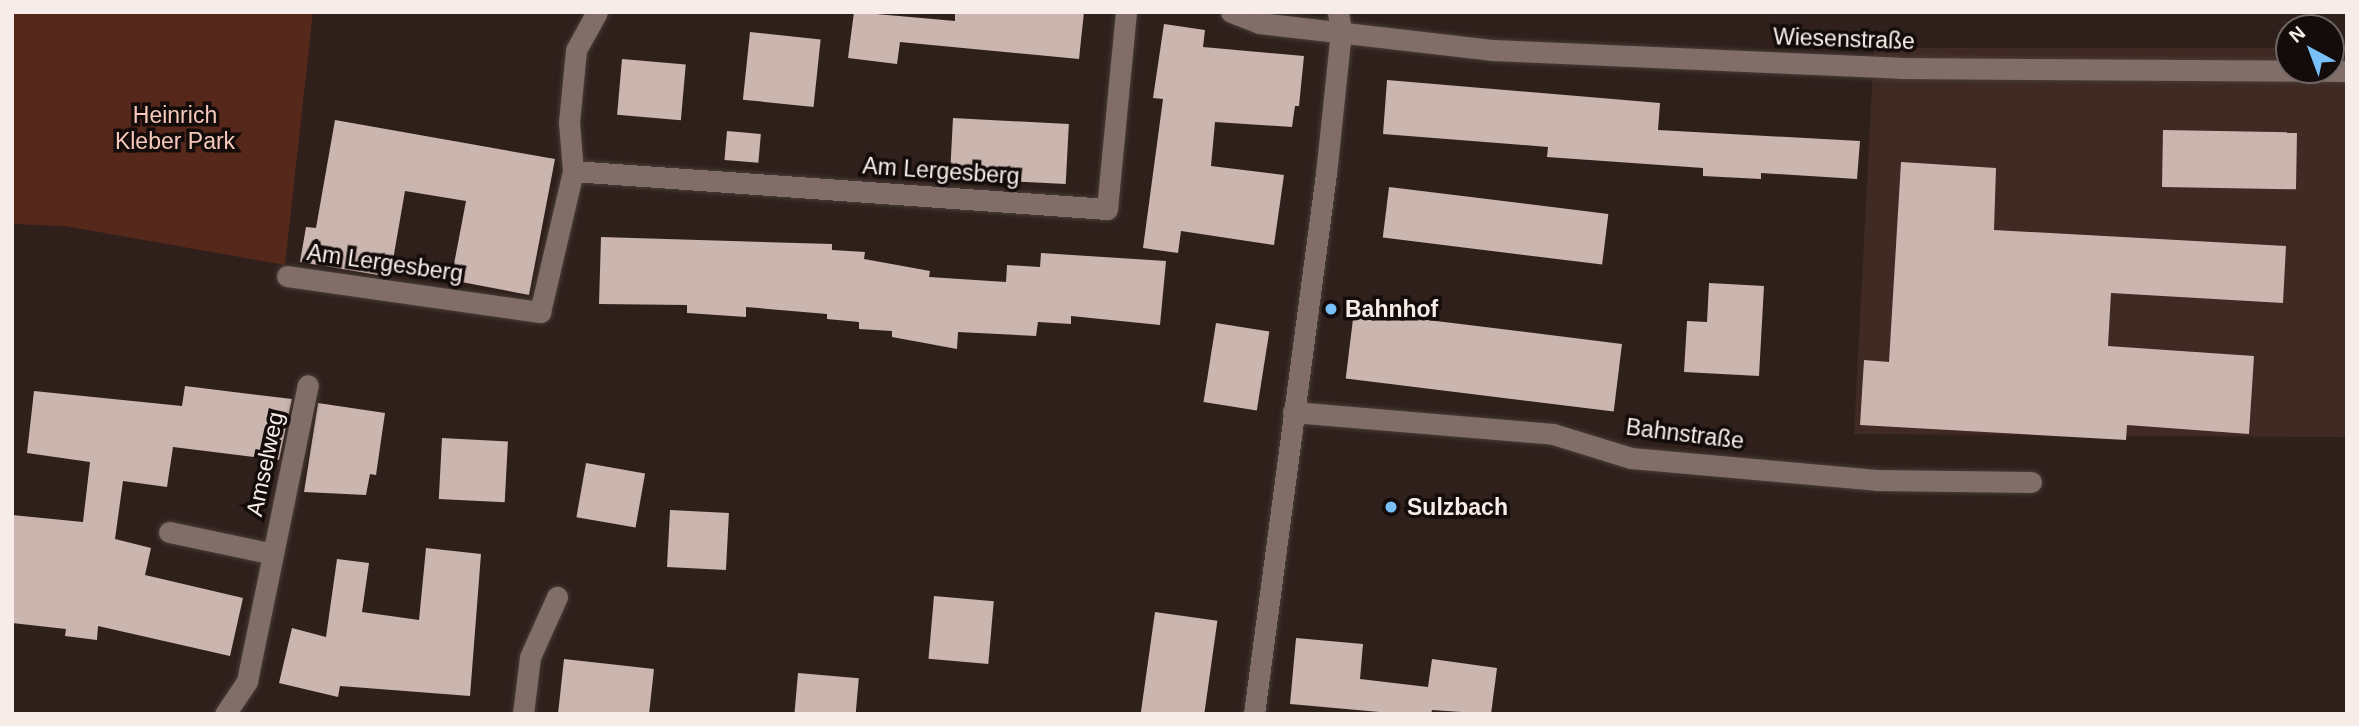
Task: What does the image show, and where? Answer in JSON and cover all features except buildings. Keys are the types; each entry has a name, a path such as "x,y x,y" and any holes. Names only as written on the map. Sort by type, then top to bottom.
{"street":[{"name":"Am Lergesberg","path":"287,276 540,312 573,171 571,83 576,50 597,12"},
{"name":"Am Lergesberg","path":"573,171 1107,209 1126,12"},
{"path":"1231,12 1259,23 1340,22 1254,714"},
{"name":"Wiesenstraße","path":"1340,22 1493,50 1900,68 2347,71"},
{"name":"Amselweg","path":"225,714 247,681 307,385"},
{"name":"Bahnstraße","path":"1293,411 1553,434 1631,458 1875,480 2031,482"},
{"name":"Amselweg","path":"169,532 273,554"},
{"path":"523,714 530,657 557,597"}],"shaded area":[{"path":"1874,48 2275,48 2275,84 2345,84 2347,48 2347,437 1854,434"}],"green space":[{"name":"Heinrich Kleber Park","path":"12,12 313,12 285,265 65,226 12,224"}],"place":[{"name":"Bahnhof","path":"1331,309"},
{"name":"Sulzbach","path":"1391,507"}]}
